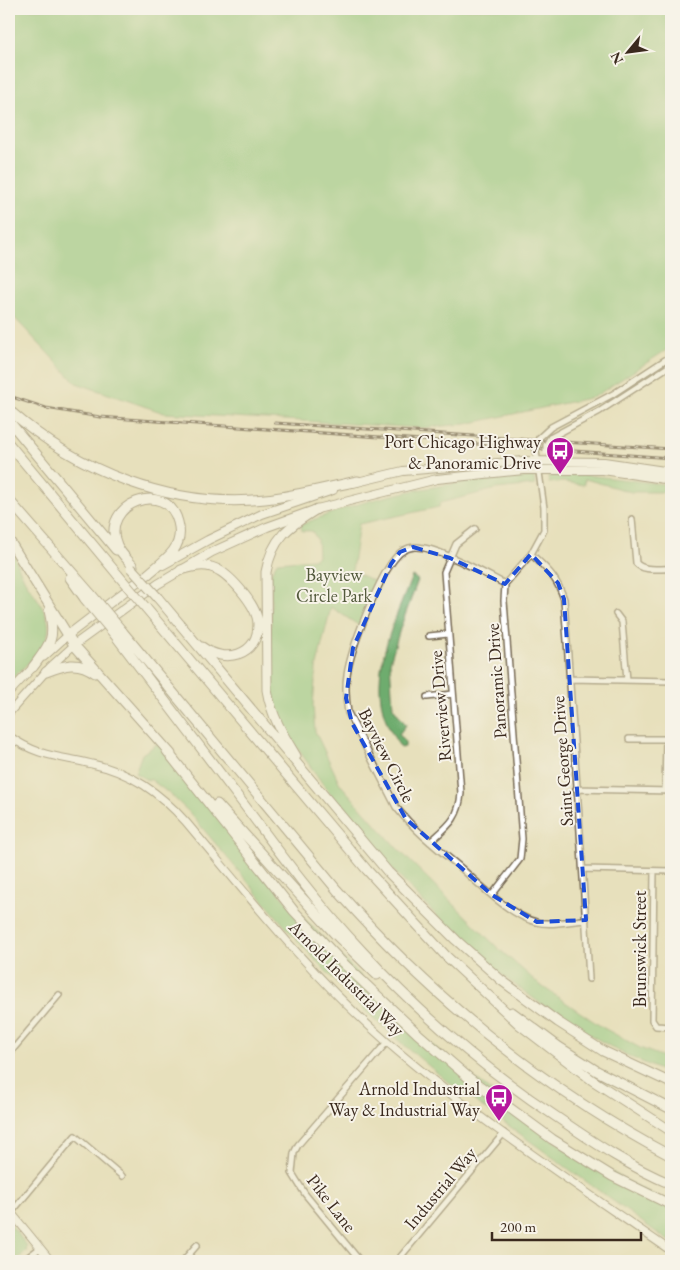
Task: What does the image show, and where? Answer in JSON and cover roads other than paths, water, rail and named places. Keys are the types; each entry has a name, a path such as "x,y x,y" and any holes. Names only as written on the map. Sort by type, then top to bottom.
{"highway":[{"path":"9,410 50,442 86,464 122,479 174,494 209,498 265,499 358,481"},
{"path":"9,422 132,567 145,577 158,598 341,816 410,895 501,980 558,1022 603,1051 671,1082"},
{"path":"9,444 366,870 446,956 520,1025 592,1080 671,1131"},
{"path":"132,567 116,543 114,533 117,520 125,508 137,500 145,498 161,502 173,511 178,520 179,537 173,551 145,577"},
{"path":"9,500 337,890 415,972 486,1035 541,1076 599,1114 671,1156"},
{"path":"317,509 286,531 270,554 266,572 267,690 272,712 282,734 341,816"},
{"path":"9,540 74,645 109,686 358,958 396,994 429,1018"},
{"path":"181,570 194,566 210,566 224,573 252,606 258,623 257,632 250,646 231,656 216,655 208,651 186,631"},
{"path":"33,667 52,637 52,623 47,603"},
{"path":"119,633 319,902 383,974 429,1018 528,1098 610,1151 671,1184"},
{"path":"46,672 72,664 86,667 109,686"},
{"path":"167,751 294,911 347,967 417,1033 469,1078 552,1139 612,1176 671,1205"},
{"path":"496,1002 524,1020 558,1047 671,1109"}],"main road":[{"path":"68,635 145,577 194,548 262,514 358,481 403,471 523,461 671,480"},
{"path":"74,645 158,584 212,552 267,527 317,509 437,479 540,464 604,462 671,472"}],"street":[{"path":"505,584 531,554 541,537 545,522 540,464 536,451 540,438 551,427 619,390 671,356"},
{"path":"540,464 550,438 600,411 671,365"},
{"path":"632,520 636,563 640,567 645,568 671,568"},
{"path":"450,558 456,544 474,530"},
{"name":"Bayview Circle","path":"505,584 424,548 406,550 396,557 380,584 353,648 347,675 346,698 348,713 396,807 430,842 492,895 518,914 537,922 586,920"},
{"name":"Saint George Drive","path":"531,554 552,574 558,583 564,599 576,789 584,868 589,979"},
{"name":"Riverview Drive","path":"430,842 450,824 460,808 461,793 444,572 450,558"},
{"name":"Panoramic Drive","path":"492,895 520,859 522,850 504,601 505,584"},
{"path":"616,614 622,622 627,680"},
{"path":"429,636 448,634"},
{"path":"9,693 33,667 68,635"},
{"path":"9,713 46,672 74,645"},
{"path":"570,679 671,681"},
{"path":"427,697 453,694"},
{"name":"Arnold Industrial Way","path":"9,736 34,751 125,773 152,789 186,822 310,967 387,1042 444,1089 504,1133 671,1250"},
{"path":"576,789 668,791 669,739 629,739"},
{"path":"584,868 671,871"},
{"name":"Brunswick Street","path":"654,871 652,1020 656,1026 671,1027"},
{"path":"9,1054 59,995"},
{"name":"Pike Lane","path":"360,1261 305,1194 292,1173 292,1168 294,1153 298,1145 387,1042"},
{"name":"Industrial Way","path":"397,1261 504,1133"},
{"path":"51,1261 10,1211 75,1136 122,1176"},
{"path":"183,1261 197,1245"},
{"path":"24,1261 40,1248"}],"railway":[{"path":"9,396 46,408 100,417 671,458"},
{"path":"275,423 671,449"}],"place":[{"name":"Port Chicago Highway & Panoramic Drive","path":"560,475"},
{"name":"Arnold Industrial Way & Industrial Way","path":"499,1122"}],"park label":[{"name":"Bayview Circle Park","path":"334,584"}]}
